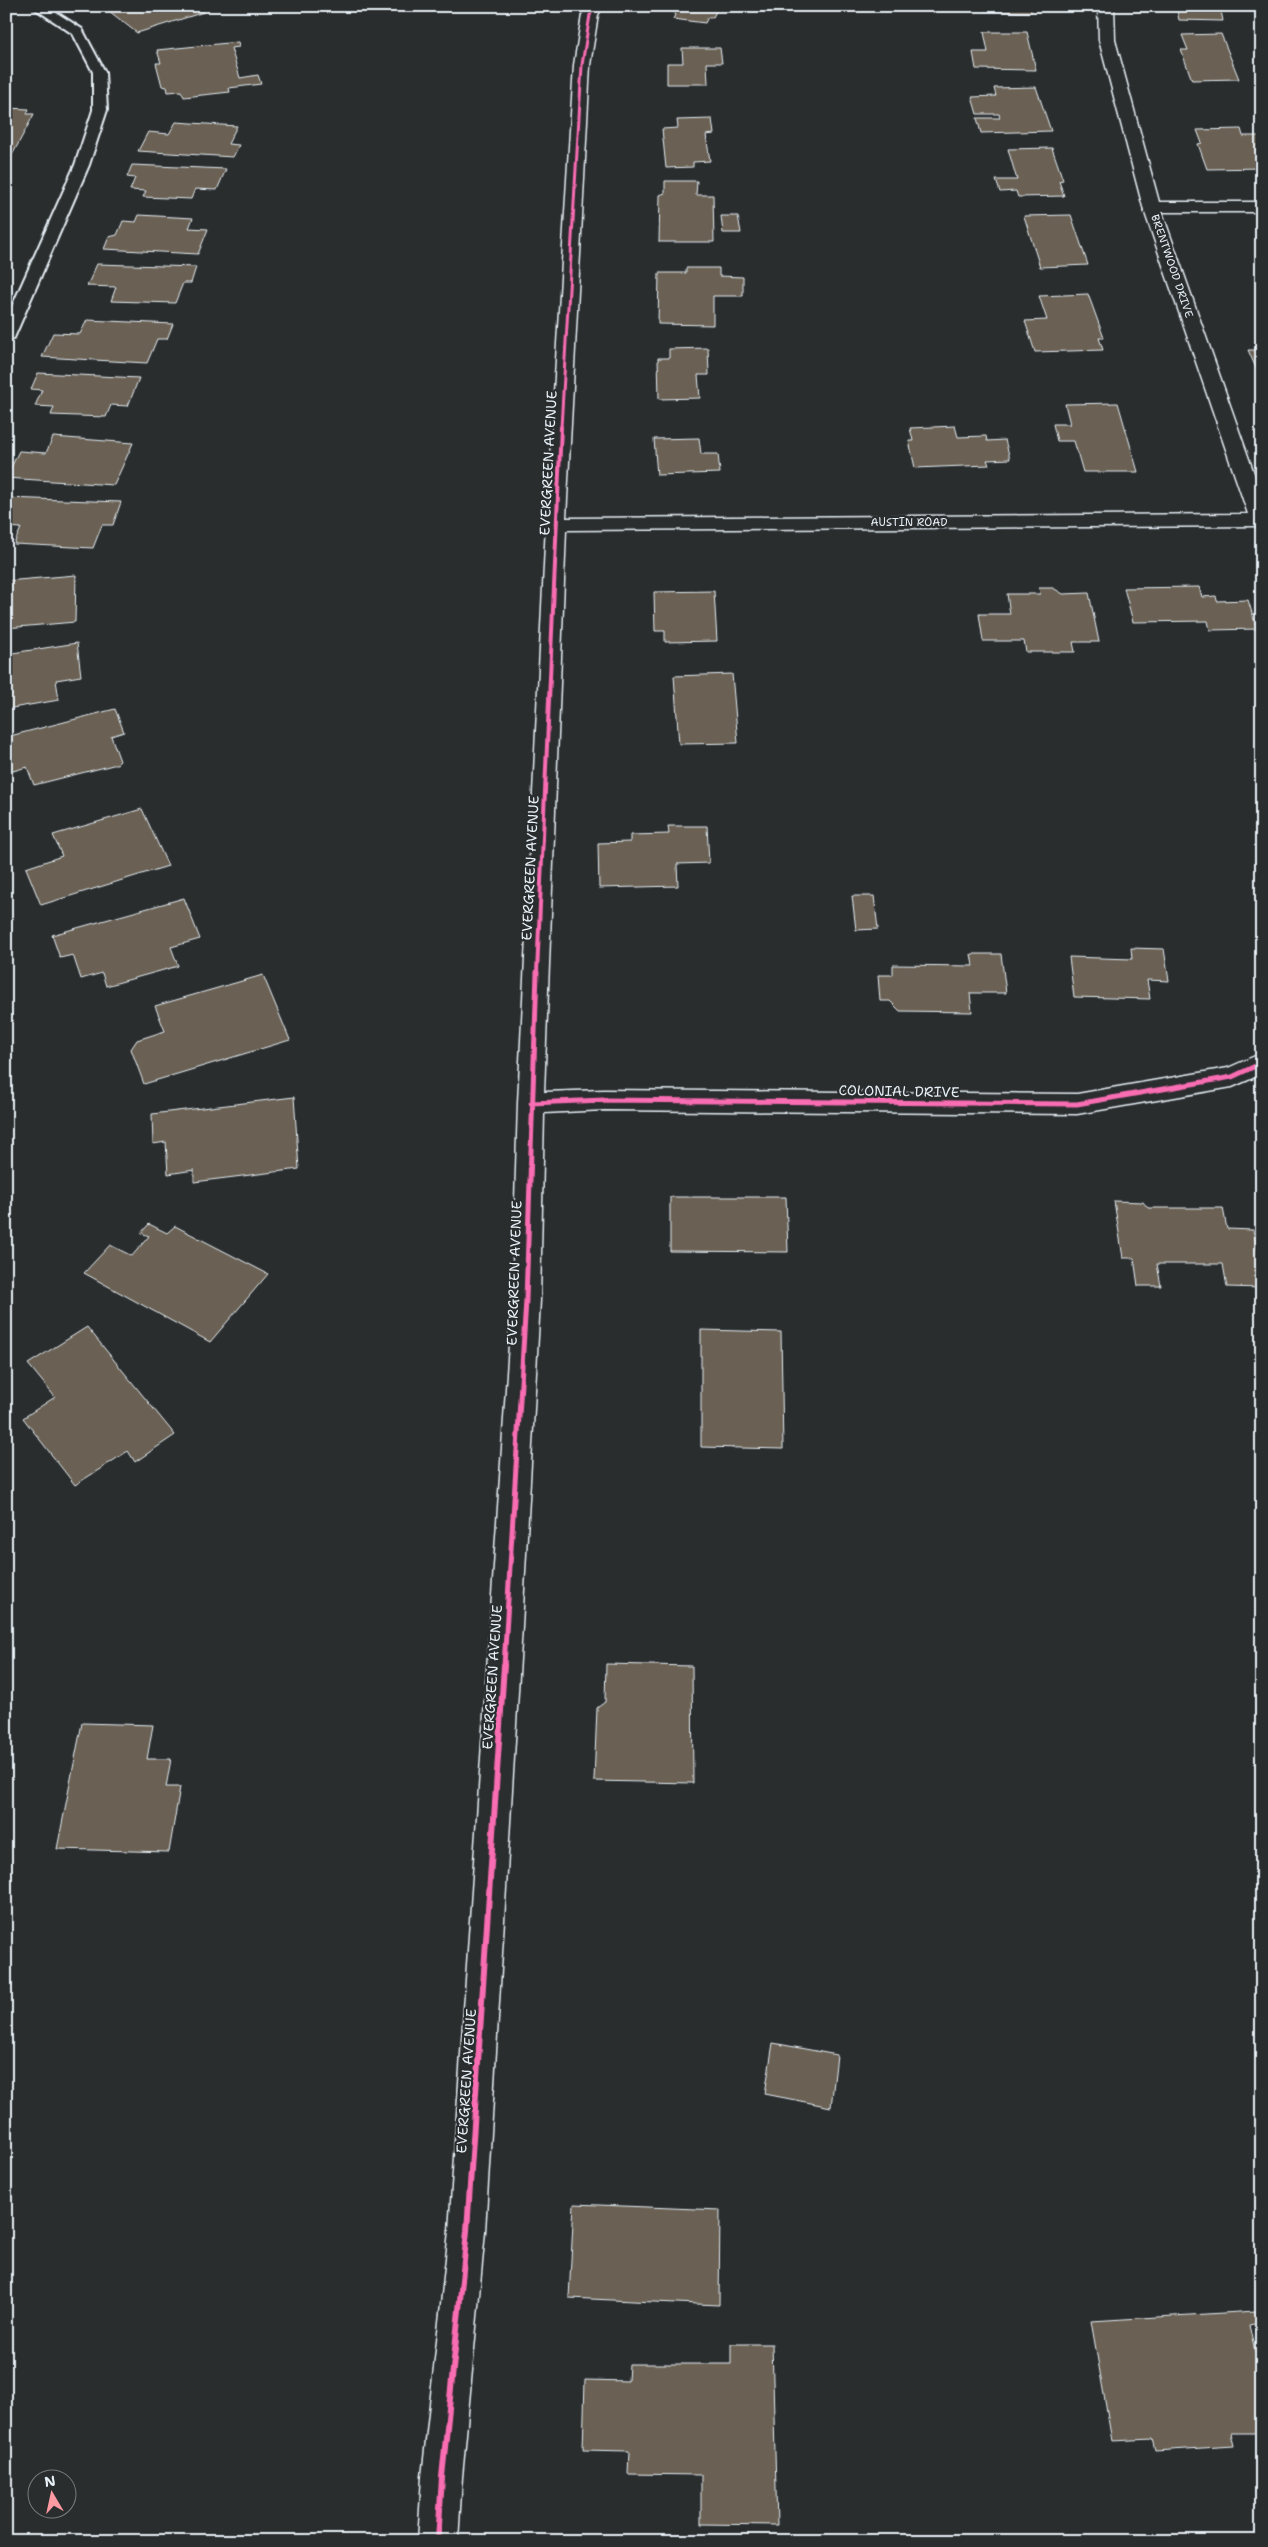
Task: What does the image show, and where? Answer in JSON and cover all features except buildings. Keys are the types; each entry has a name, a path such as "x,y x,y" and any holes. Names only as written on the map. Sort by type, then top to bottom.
{"street":[{"name":"EVERGREEN AVENUE","path":"438,2541 442,2477 467,2231 507,1626 526,1300 531,1103 556,524 582,65 590,15 596,6"},
{"name":"BRENTWOOD DRIVE","path":"1106,6 1107,40 1152,208 1261,520"},
{"path":"1152,208 1262,207"},
{"name":"AUSTIN ROAD","path":"556,524 1261,520"},
{"name":"COLONIAL DRIVE","path":"531,1103 604,1100 1077,1104 1232,1077 1262,1063"}],"lane":[{"path":"6,338 82,165 100,110 100,72 78,32 37,6"}],"cycle path":[{"path":"438,2541 442,2477 467,2231 507,1626 526,1300 531,1103 556,524 582,65 590,15 596,6"},
{"path":"531,1103 604,1100 1077,1104 1232,1077 1262,1063"}]}
